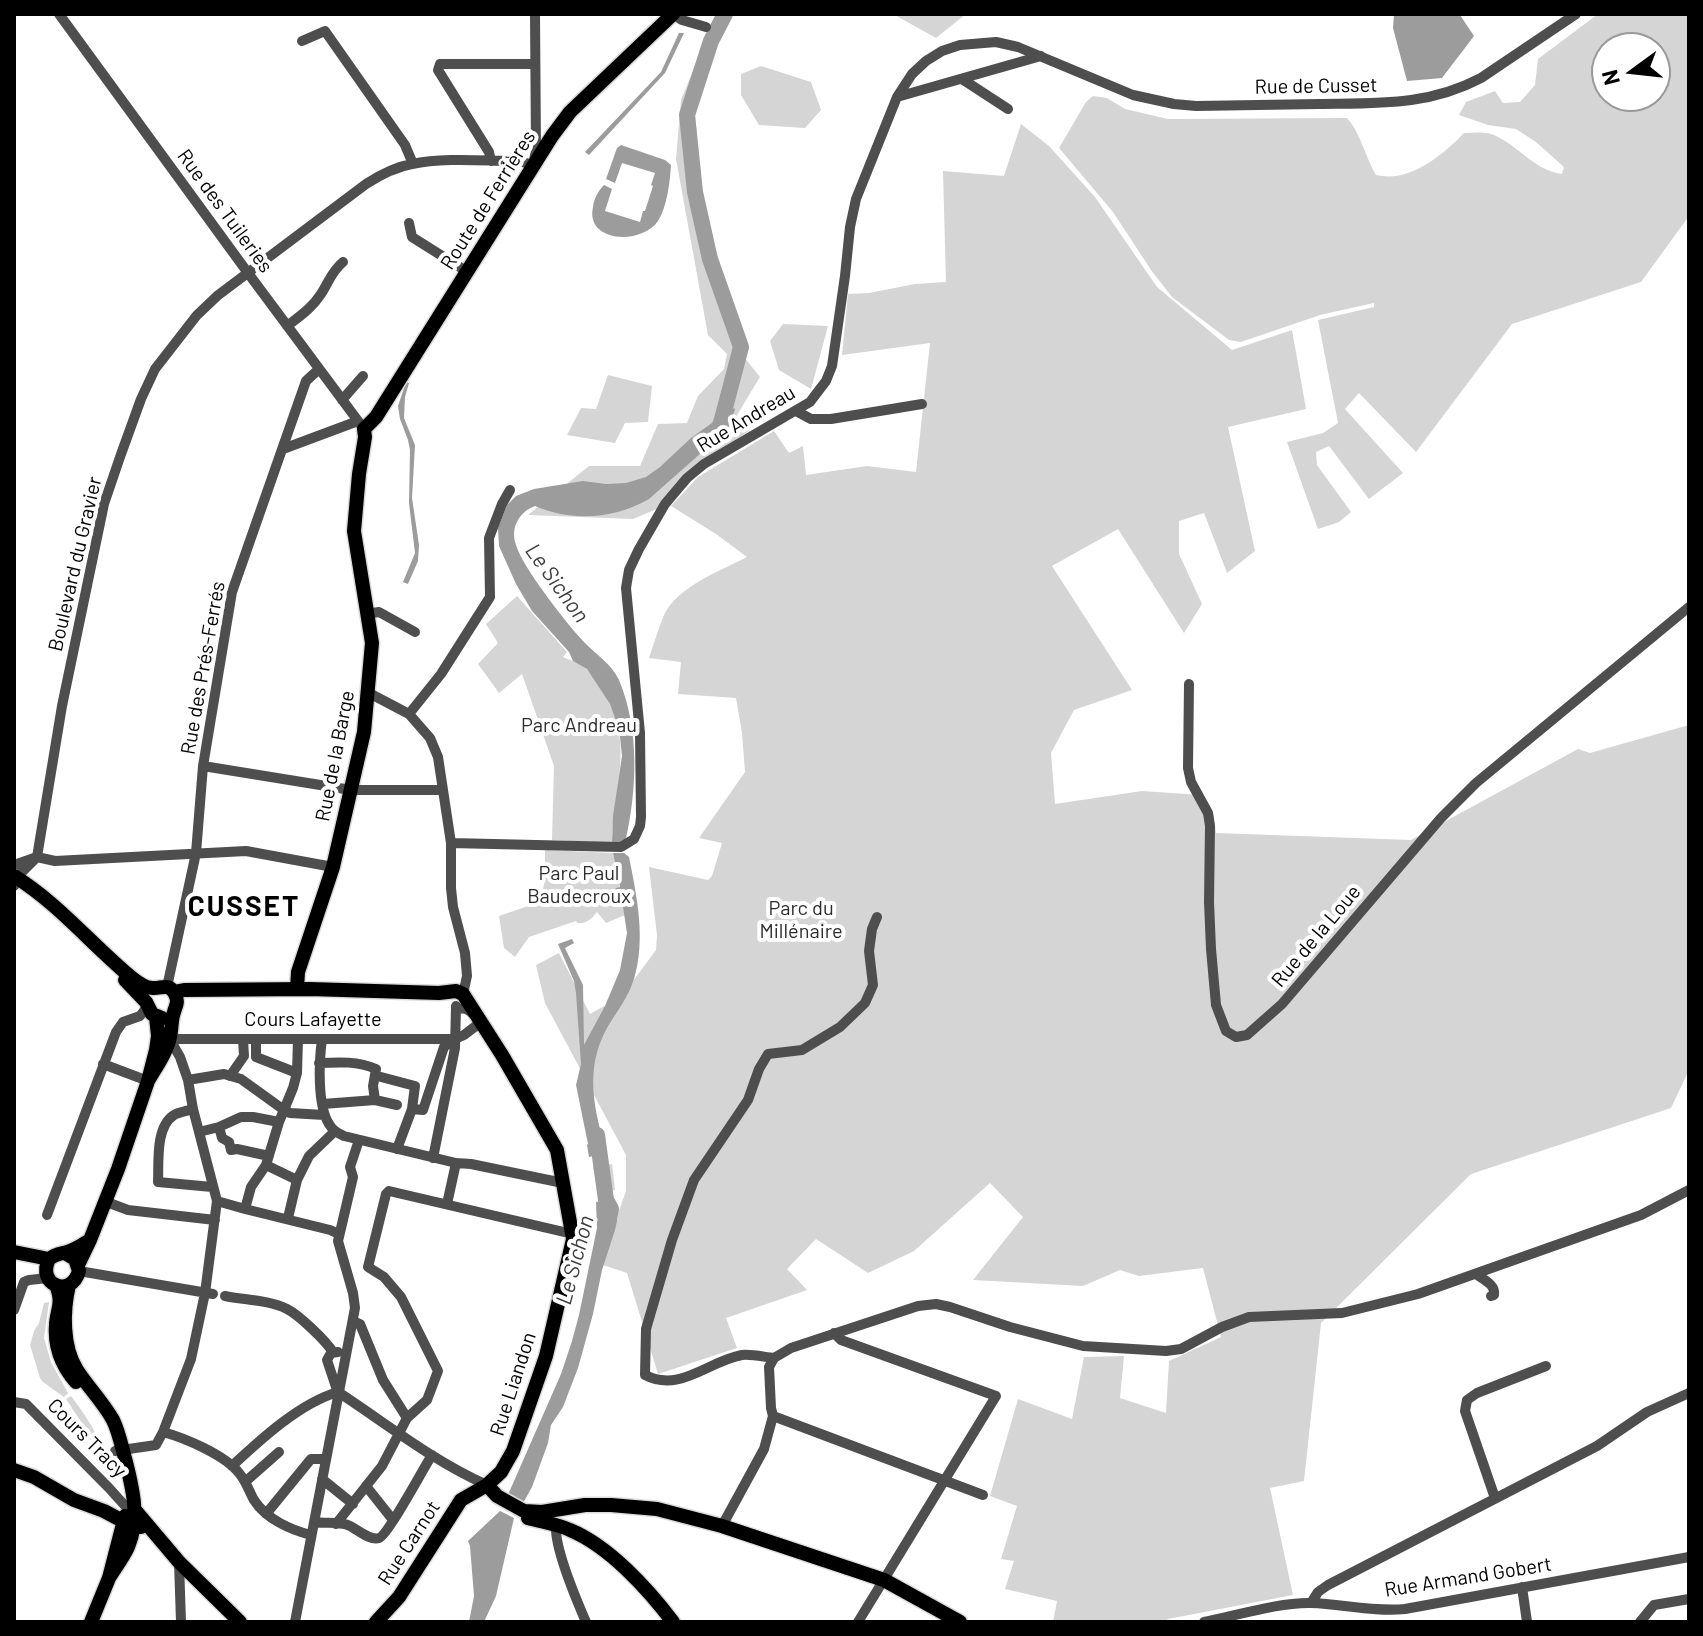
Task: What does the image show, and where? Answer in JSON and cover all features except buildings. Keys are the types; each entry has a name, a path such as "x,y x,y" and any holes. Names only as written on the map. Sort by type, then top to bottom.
{"main road":[{"name":"Route de Ferrières","path":"361,425 376,417 533,165 570,112 673,14"},
{"name":"Rue de la Barge","path":"297,989 298,972 333,867 364,732 369,693 372,643 354,531 365,437 361,425"},
{"path":"15,876 84,932 161,1003 170,1039 148,1081"},
{"name":"Cours Lafayette","path":"161,1003 198,990 297,989 439,993 458,1002"},
{"name":"Rue Liandon","path":"458,1002 481,1022 557,1150 573,1239 546,1356 531,1402 513,1451 501,1472 485,1490"},
{"path":"49,1259 46,1272 58,1283 78,1277 114,1163 126,1142 148,1081 156,1050 161,1003"},
{"path":"14,1252 49,1259 79,1248 90,1240"},
{"path":"65,1253 75,1259 79,1268"},
{"name":"Cours Tracy","path":"58,1283 65,1298 69,1349 75,1367 114,1423 124,1450 131,1482 130,1517"},
{"name":"Cours Tracy","path":"58,1283 61,1298 56,1339 59,1353 66,1370 124,1450"},
{"path":"14,1470 34,1477 74,1500 130,1517 240,1622"},
{"path":"485,1490 522,1514 585,1537 651,1594 673,1622"},
{"name":"Rue Carnot","path":"376,1622 399,1597 461,1500 485,1490"},
{"path":"522,1514 598,1505 657,1509 722,1526 884,1580 960,1622"},
{"path":"556,1525 573,1507"},
{"path":"109,1578 127,1549 130,1517"},
{"path":"91,1622 130,1517"},
{"path":"127,1549 151,1535"}],"street":[{"name":"Rue des Tuileries","path":"59,14 361,425"},
{"path":"533,165 536,151 535,14"},
{"path":"673,14 706,27"},
{"name":"Rue de Cusset","path":"1041,56 1133,95 1174,104 1405,102 1444,95 1465,87 1576,14"},
{"path":"302,41 325,31 405,145 413,164"},
{"name":"Rue Andreau","path":"451,843 621,847 638,833 641,817 640,733 626,588 629,570 665,504 687,478 704,464 810,402 819,392 832,366 856,199 897,97 912,74 942,51 977,42 996,42 1041,56"},
{"path":"897,97 1041,56"},
{"path":"491,161 489,152 438,70 440,64 534,64"},
{"path":"962,79 1008,109"},
{"name":"Boulevard du Gravier","path":"37,857 56,733 104,504 136,412 155,369 197,315 217,296 381,175 413,164 519,161 533,165"},
{"path":"409,223 412,237 466,271"},
{"path":"287,326 313,305 333,271 343,262"},
{"name":"Rue des Prés-Ferrés","path":"161,1003 196,853 203,766 232,592 306,381 319,369"},
{"path":"342,400 363,376"},
{"path":"796,411 811,419 831,419 922,404"},
{"path":"283,449 361,425"},
{"path":"409,714 441,674 490,597 489,538 510,490"},
{"name":"Rue de la Loue","path":"1189,684 1188,768 1191,782 1208,813 1210,826 1209,902 1216,1005 1226,1031 1236,1037 1247,1035 1282,1004 1441,818 1476,783 1689,607"},
{"path":"366,614 379,612 415,632"},
{"path":"369,693 409,714 430,738 438,757 451,843 453,907 465,953 467,976 458,1002 453,1060 433,1158"},
{"path":"203,766 351,790 443,790"},
{"path":"15,876 37,857 55,861 246,851 333,867"},
{"path":"774,1358 744,1355 710,1366 685,1379 655,1380 645,1375 646,1329 672,1240 694,1180 748,1100 768,1054 802,1050 840,1027 865,1003 873,985 869,951 877,917"},
{"path":"47,1215 116,1032 123,1022 161,1003"},
{"path":"412,1109 423,1110 444,1047 481,1022"},
{"path":"124,1450 156,1445 214,1295 217,1201 188,1080 170,1039"},
{"name":"Cours Lafayette","path":"170,1039 455,1039"},
{"path":"230,1076 244,1056 243,1039"},
{"path":"256,1039 256,1057 297,1073"},
{"path":"245,1209 251,1187 267,1160 293,1088 297,1073 298,1039"},
{"path":"322,1039 319,1063 324,1109 334,1132 433,1158 563,1183"},
{"path":"319,1063 348,1062 376,1069 373,1086 375,1100"},
{"path":"103,1064 148,1081"},
{"path":"188,1080 224,1074 241,1079 290,1113 375,1100 397,1105"},
{"path":"381,1077 415,1086 412,1109 397,1149"},
{"path":"193,1109 173,1116 161,1133 158,1182 212,1187"},
{"path":"199,1132 241,1117 279,1122"},
{"path":"219,1127 222,1138 229,1142 231,1150 237,1149 267,1160 297,1180"},
{"path":"288,1218 297,1180 309,1156 334,1132"},
{"path":"338,1392 335,1358 349,1336 355,1308 338,1241 353,1177 350,1167 359,1140"},
{"path":"447,1204 456,1163"},
{"path":"722,1526 759,1459 773,1416 769,1367 774,1358 791,1348 834,1333 918,1306 936,1304 1083,1346 1166,1351 1181,1349 1222,1327 1249,1317 1342,1313 1418,1294 1641,1215 1689,1190"},
{"path":"368,1267 389,1191 564,1232 571,1230"},
{"path":"104,1201 128,1210 215,1220"},
{"path":"217,1201 339,1234"},
{"path":"336,1524 382,1466 407,1418 427,1400 438,1371 401,1297 384,1277 368,1267 347,1273"},
{"path":"79,1268 284,1308 310,1329 335,1358 338,1392 295,1622"},
{"path":"1476,1274 1493,1287 1495,1292 1491,1296"},
{"path":"14,1310 24,1282 58,1283"},
{"path":"353,1321 360,1324 383,1380 407,1418"},
{"path":"834,1333 841,1340 996,1396 858,1622"},
{"path":"1495,1498 1465,1411 1467,1400 1477,1393 1546,1366"},
{"path":"232,1466 283,1422 326,1395 338,1392 485,1490"},
{"path":"1311,1603 1318,1592 1328,1585 1597,1446 1647,1412 1689,1393"},
{"name":"Cours Tracy","path":"14,1402 26,1404 109,1488 130,1517"},
{"path":"773,1416 983,1495"},
{"path":"163,1432 200,1445 232,1466 266,1514 311,1535"},
{"path":"245,1482 279,1452"},
{"path":"314,1522 346,1524 373,1538 382,1536 432,1455"},
{"path":"266,1514 311,1459 325,1459"},
{"path":"322,1479 353,1504"},
{"path":"366,1486 393,1520"},
{"path":"556,1525 565,1566 586,1622"},
{"name":"Rue Armand Gobert","path":"1204,1622 1293,1604 1396,1610 1689,1557"},
{"path":"179,1562 181,1622"},
{"path":"1522,1587 1527,1622"},
{"path":"1640,1622 1654,1605 1689,1599"}],"green space":[{"path":"893,14 966,14 936,38"},
{"path":"1598,14 1689,14 1689,216 1641,282 1512,324 1416,452 1359,393 1345,409 1403,473 1369,499 1329,446 1316,452 1317,465 1351,512 1339,522 1318,529 1287,442 1323,433 1338,423 1318,320 1374,307 1374,303 1320,315 1241,342 1229,340 1172,297 1113,212 1059,148 1086,102 1093,96 1107,98 1125,109 1168,119 1347,118 1376,175 1401,175 1424,166 1464,133 1489,133 1543,168 1562,174 1564,167 1516,129 1488,125 1459,115 1466,102 1495,91 1503,103 1520,102 1535,85 1538,59"},
{"path":"708,34 719,37 695,115 704,207 744,357 760,377 737,415 749,431 685,475 659,508 633,519 528,515 589,466 640,466 658,424 687,423 698,396 724,369 727,354 708,335 676,159 681,100"},
{"path":"761,66 811,82 821,110 805,128 759,125 741,95 741,74"},
{"name":"Parc du Millénaire","path":"1021,124 1049,146 1095,197 1157,287 1232,350 1292,330 1306,409 1228,427 1255,551 1227,573 1204,513 1179,521 1179,554 1202,604 1184,633 1118,529 1052,566 1132,690 1074,710 1051,753 1055,804 1142,791 1201,795 1213,813 1216,833 1411,840 1578,749 1590,753 1689,725 1689,1070 1671,1108 1471,1174 1321,1323 1304,1481 1270,1488 1293,1595 1164,1622 1053,1622 1057,1601 1005,1589 1014,1561 1001,1559 1017,1506 990,1496 1018,1399 1072,1419 1084,1357 1124,1356 1120,1398 1166,1413 1169,1361 1221,1337 1203,1268 1139,1276 1120,1270 1083,1286 973,1280 1023,1217 990,1183 914,1251 868,1273 816,1239 787,1269 807,1290 726,1318 737,1348 658,1374 627,1273 600,1264 626,1191 626,1155 545,1003 536,965 559,953 590,1014 622,996 656,950 649,867 708,880 722,843 699,838 745,772 736,698 678,694 681,662 649,658 670,605 700,581 747,557 671,506 698,477 774,431 789,453 803,446 806,475 867,466 916,472 930,343 842,355 848,294 946,282 943,171 1004,176"},
{"path":"783,324 828,326 811,389 779,370 770,341"},
{"path":"608,375 652,386 648,422 625,423 615,443 567,435 581,408 596,409"},
{"name":"Parc Andreau","path":"517,596 567,652 563,657 589,671 611,707 618,726 620,745 612,843 552,840 554,766 522,674 499,693 478,664 498,643 486,624"},
{"name":"Parc Paul Baudecroux","path":"545,850 613,853 625,915 606,923 597,912 586,922 576,921 529,937 515,957 504,948 499,916 540,902 545,880"},
{"path":"612,1164 615,1190 598,1191 593,1167"},
{"path":"49,1302 44,1338 51,1362 68,1393 64,1397 40,1378 30,1345 44,1303"},
{"path":"71,1396 92,1426 105,1460 102,1461 88,1445 91,1437 66,1399"}],"shaded area":[{"path":"1394,14 1460,15 1474,36 1442,78 1407,81 1393,28"},
{"path":"679,33 684,33 665,73 589,155 585,152 661,72"},
{"path":"621,145 665,160 671,165 666,202 658,221 650,229 628,237 606,234 593,219 594,201 604,185 612,189 605,211 640,222 645,211 655,173 622,163 615,183 606,179 617,148"},
{"path":"406,382 409,383 404,418 415,445 412,498 419,545 418,561 408,584 403,582 415,553 409,503 410,450 398,406"},
{"path":"722,403 735,409 727,430 649,499 622,511 593,516 564,514 535,506 524,512 515,527 514,539 527,567 575,631 612,669 626,699 633,740 632,803 625,843 612,843 622,756 610,704 587,669 573,661 569,652 532,611 499,546 498,528 507,505 516,496 534,489 583,481 626,483 646,477 712,423"},
{"path":"613,853 624,853 629,857 640,933 638,964 632,986 607,1028 595,1059 595,1106 607,1153 589,1157 576,1085 581,1064 576,993 558,944 572,939 574,943 565,948 583,985 584,1045 620,970 627,933 621,894 615,890 620,887"},
{"path":"615,1199 617,1221 578,1368 563,1407 551,1425 548,1443 522,1505 507,1497 561,1374 572,1341 597,1228 596,1202"},
{"path":"500,1511 514,1518 496,1596 484,1622 469,1622 474,1596 468,1541"}],"waterway":[{"name":"Le Sichon","path":"721,423 741,347 710,259 695,192 687,115 711,41 725,14"},
{"name":"Le Sichon","path":"597,1135 606,1200 611,1209 609,1218"}],"district":[{"name":"CUSSET","path":"244,907"}]}
